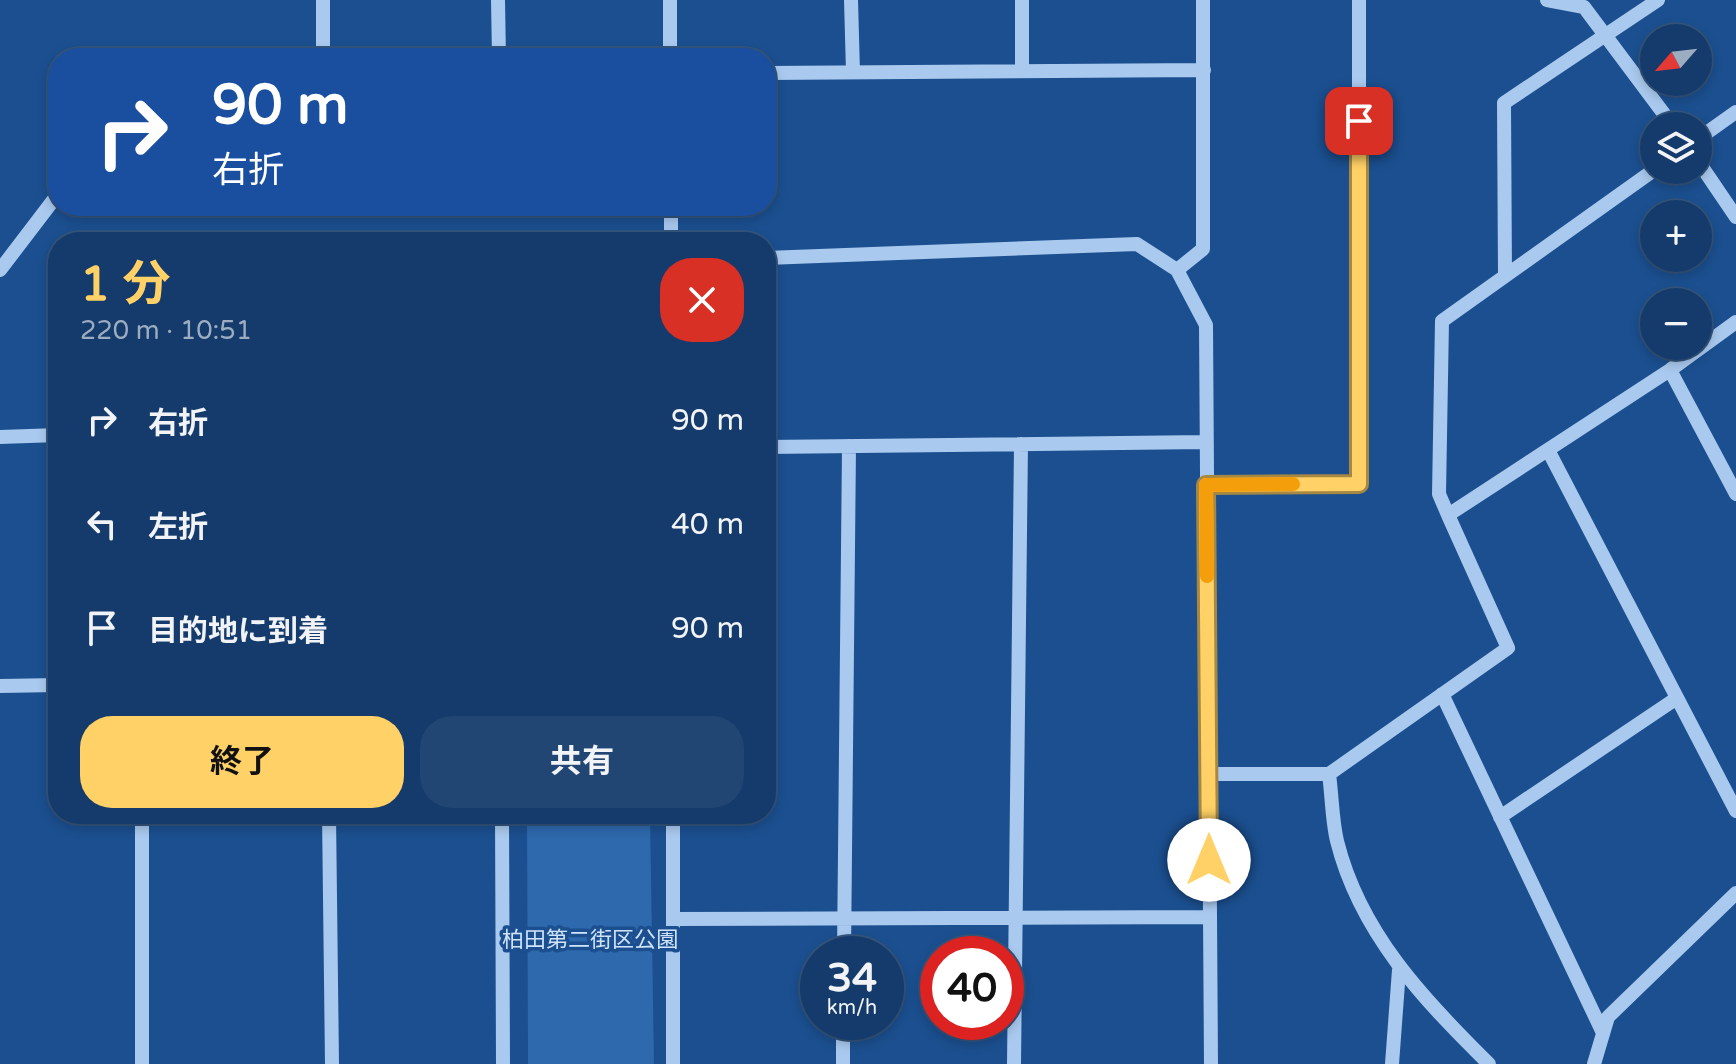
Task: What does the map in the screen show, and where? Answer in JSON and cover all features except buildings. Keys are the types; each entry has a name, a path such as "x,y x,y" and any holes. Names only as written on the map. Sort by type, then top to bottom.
{"street":[{"path":"323,0 323,48"},
{"path":"498,0 499,48"},
{"path":"670,0 670,48"},
{"path":"851,0 853,72"},
{"path":"1022,0 1022,71"},
{"path":"1177,270 1203,249 1203,0"},
{"path":"1206,485 1359,484 1359,0"},
{"path":"1547,0 1584,7 1662,112"},
{"path":"1505,276 1504,103 1658,0"},
{"path":"776,73 1204,70"},
{"path":"1712,129 1736,112"},
{"path":"1208,774 1329,774 1508,648 1439,494 1442,321 1640,180"},
{"path":"1712,182 1736,217"},
{"path":"0,270 48,207"},
{"path":"776,258 1137,244 1177,270 1206,325 1211,1064"},
{"path":"1448,515 1670,370 1736,322"},
{"path":"1670,370 1736,494"},
{"path":"0,437 48,435"},
{"path":"776,447 1206,442"},
{"path":"1014,1064 1021,444"},
{"path":"844,936 849,446"},
{"path":"1548,450 1736,811"},
{"path":"0,686 48,685"},
{"path":"1442,694 1603,1033"},
{"path":"1500,817 1677,698"},
{"path":"1329,774 1337,841 1360,901 1399,970 1489,1064"},
{"path":"142,824 142,1064"},
{"path":"329,824 332,1064"},
{"path":"502,824 503,1064"},
{"path":"673,824 673,1064"},
{"path":"1594,1064 1608,1017 1736,893"},
{"path":"673,919 1210,917"},
{"path":"1392,1064 1399,970"},
{"path":"843,1040 843,1064"}],"green space":[{"name":"柏田第二街区公園","path":"527,824 650,824 654,1064 528,1064"}],"slow traffic":[{"path":"1207,576 1206,485 1293,484"}],"route":[{"path":"1209,860 1206,485 1359,484 1359,121"}]}
